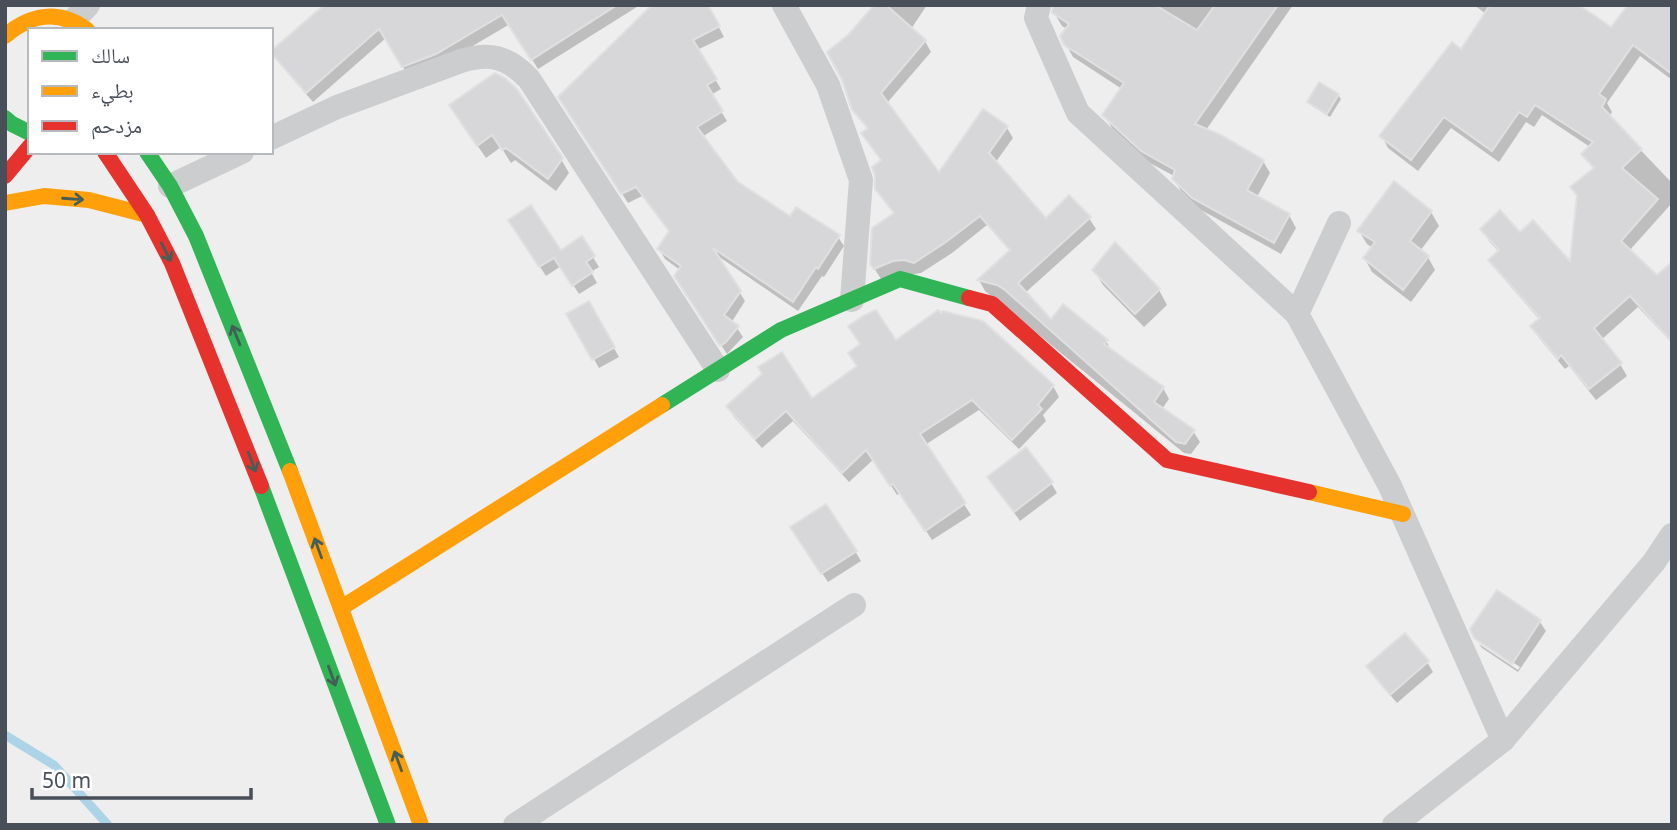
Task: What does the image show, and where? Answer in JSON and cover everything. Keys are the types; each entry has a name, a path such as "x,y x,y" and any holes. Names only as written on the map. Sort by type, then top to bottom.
{"main road":[{"path":"8,26 33,18 53,16 83,19"},
{"path":"5,118 28,132"},
{"path":"5,176 28,148"},
{"path":"106,154 147,215 172,263 252,462 388,825"},
{"path":"148,154 170,186 196,236 277,436 421,825"},
{"path":"5,202 44,196 89,200 147,215"},
{"path":"341,608 781,330 900,279 992,304 1167,460 1403,514"}],"street":[{"path":"784,5 828,85 860,180 852,300"},
{"path":"1039,5 1036,18 1078,113 1297,314 1390,486 1503,740"},
{"path":"273,137 337,107 461,61 475,57 505,60 529,79 718,370"},
{"path":"170,186 238,154"},
{"path":"1297,314 1339,223"},
{"path":"1394,825 1503,740 1654,562 1672,535"},
{"path":"515,825 854,605"}],"building":[{"path":"324,5 617,5 531,60 502,15 436,54 402,67 379,29 306,93 273,55 273,49"},
{"path":"652,5 708,5 720,26 693,40 717,79 707,85 723,111 697,127 738,182 790,216 796,207 840,235 793,302 713,248 741,291 724,315 739,326 720,346 674,276 681,266 657,249 669,231 636,187 621,194 558,97"},
{"path":"874,5 886,5 926,40 881,93 939,172 983,109 1008,126 989,153 1046,218 1069,195 1091,217 1018,283 1051,319 1063,304 1108,340 1104,344 1164,387 1154,402 1195,430 1185,444 1176,442 1005,290 977,280 1010,250 980,216 914,263 893,261 874,269 870,264 872,228 894,213 875,189 872,167 881,160 861,133 868,128 852,110 842,80 827,52 849,34"},
{"path":"1053,5 1155,5 1197,30 1215,5 1278,5 1195,124 1221,135 1264,160 1247,190 1290,214 1274,243 1192,198 1172,179 1175,170 1141,151 1102,115 1124,83 1064,45 1060,36 1069,24 1052,13"},
{"path":"1490,5 1579,5 1611,27 1628,5 1672,5 1672,74 1633,45 1599,94 1606,99 1602,107 1642,149 1622,168 1658,199 1621,241 1657,275 1672,262 1672,342 1630,296 1594,328 1622,363 1589,389 1561,355 1558,359 1530,326 1540,318 1488,260 1499,250 1480,229 1500,210 1520,232 1533,220 1570,261 1577,195 1570,187 1594,168 1581,154 1593,142 1535,105 1527,117 1519,112 1492,151 1444,117 1411,160 1379,136 1452,42 1461,49"},
{"path":"495,73 517,89 563,158 548,179 506,148 502,150 492,135 477,146 449,105"},
{"path":"1319,82 1339,94 1327,114 1307,102"},
{"path":"1394,181 1432,211 1410,241 1429,256 1403,290 1363,258 1375,242 1357,231"},
{"path":"531,205 561,250 582,236 595,256 586,262 593,272 572,286 554,258 539,267 508,220"},
{"path":"1115,242 1160,289 1135,314 1092,270"},
{"path":"589,301 615,347 592,360 566,314"},
{"path":"876,310 896,340 938,310 941,313 943,311 983,321 1054,385 1038,405 1042,409 1012,440 972,400 920,434 966,503 925,531 866,450 842,473 786,411 755,439 726,406 762,374 758,367 782,352 812,398 857,366 848,353 860,344 848,326"},
{"path":"1026,447 1053,482 1014,512 987,477"},
{"path":"826,504 857,551 821,574 790,527"},
{"path":"1497,590 1541,620 1512,664 1474,638 1470,629"},
{"path":"1405,633 1429,661 1390,695 1366,666"}],"waterway":[{"path":"5,735 54,765 108,825"}],"traffic: fast":[{"path":"5,118 28,132"},
{"path":"148,154 170,186 196,236 290,471"},
{"path":"662,405 781,330 900,279 969,298"},
{"path":"261,486 388,825"}],"traffic: slow":[{"path":"5,36 24,23 45,17 66,19 84,28"},
{"path":"5,203 44,196 89,200 147,215"},
{"path":"341,608 662,405"},
{"path":"290,471 421,825"},
{"path":"1309,492 1403,514"}],"traffic: jam":[{"path":"5,176 28,148"},
{"path":"106,154 147,215 172,263 261,486"},
{"path":"969,298 992,304 1167,460 1309,492"}]}
